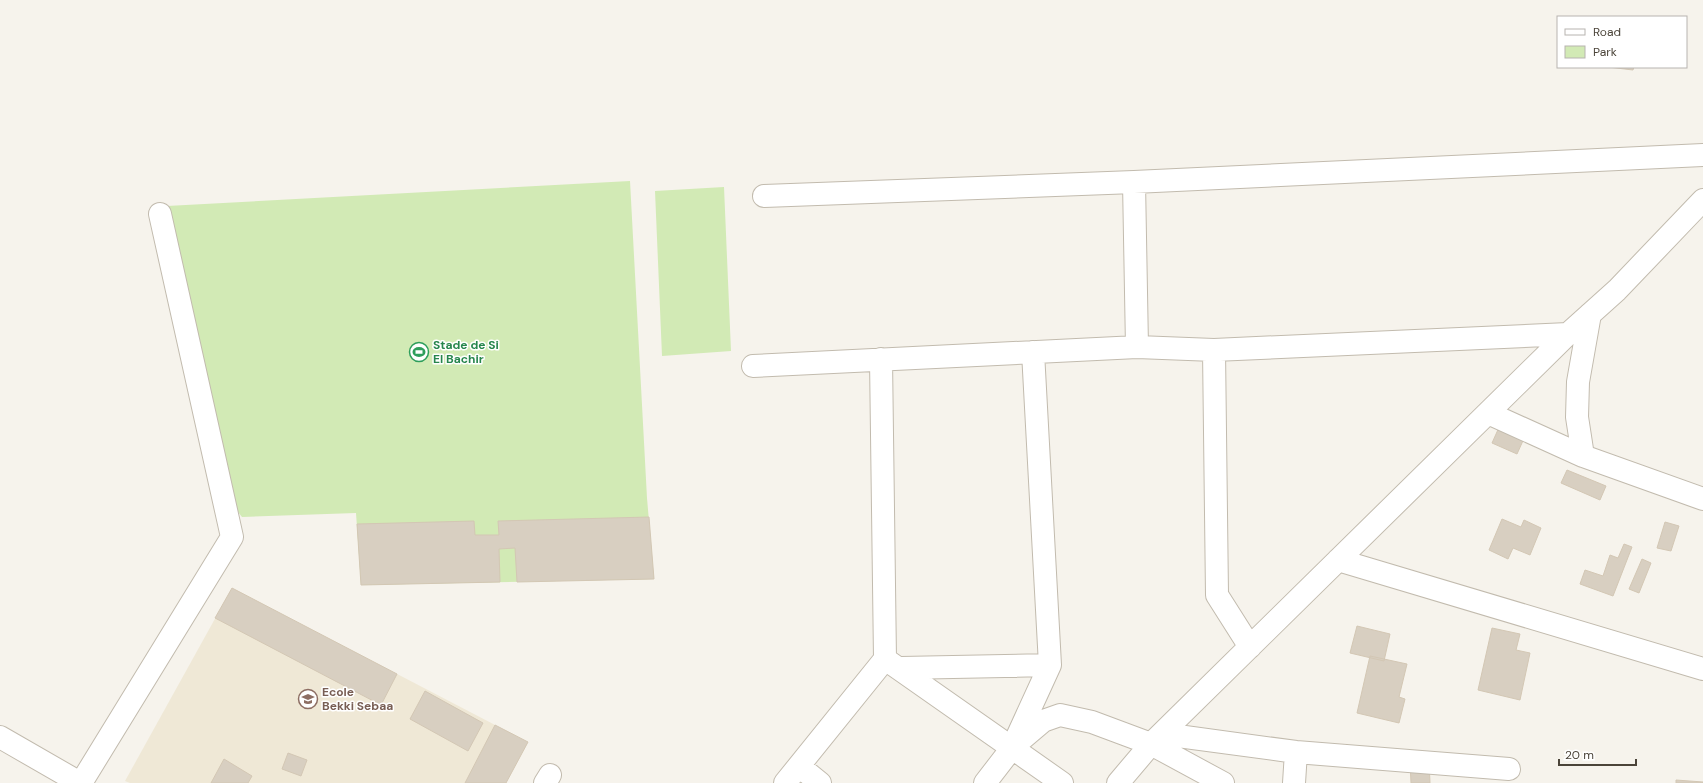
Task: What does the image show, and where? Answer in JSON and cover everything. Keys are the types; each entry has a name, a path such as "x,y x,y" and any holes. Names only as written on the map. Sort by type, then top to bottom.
{"street":[{"path":"764,196 1134,182 1703,155"},
{"path":"1134,182 1137,347"},
{"path":"1118,783 1157,739 1568,334 1695,218 1703,200"},
{"path":"0,737 80,783 232,537 160,214"},
{"path":"1583,456 1577,417 1578,382 1590,314"},
{"path":"753,366 1137,347 1214,350 1568,334"},
{"path":"1214,350 1218,595 1250,647"},
{"path":"1012,748 1050,665 1033,352"},
{"path":"785,783 893,663 881,360"},
{"path":"1488,413 1583,456 1703,499"},
{"path":"1338,560 1703,669"},
{"path":"893,663 1050,665"},
{"path":"893,663 1062,783"},
{"path":"985,783 1012,748 1043,721 1060,715 1157,739 1509,769"},
{"path":"1157,739 1223,783"},
{"path":"1294,783 1296,752"},
{"path":"799,766 820,783"}],"shaded area":[{"name":"Ecole Bekki Sebaa","path":"232,588 528,742 506,783 130,783 125,781"}],"green space":[{"name":"Stade de Si El Bachir","path":"630,181 647,498 654,579 361,585 356,513 242,517 231,503 167,206"},
{"path":"724,187 731,351 662,356 655,191"}],"building":[{"path":"1616,68 1634,68 1633,70"},
{"path":"1501,423 1526,434 1517,454 1492,443"},
{"path":"1567,470 1606,486 1600,500 1561,483"},
{"path":"649,517 654,579 517,582 515,548 499,549 500,582 361,585 357,524 474,521 475,535 499,535 498,521"},
{"path":"1502,519 1521,527 1524,520 1541,528 1530,555 1513,548 1508,559 1489,550"},
{"path":"1665,522 1679,526 1671,551 1657,548"},
{"path":"1624,544 1632,547 1613,596 1580,584 1585,570 1603,576 1610,555 1618,558"},
{"path":"1642,559 1651,563 1639,593 1629,589"},
{"path":"232,588 397,674 381,705 215,618"},
{"path":"1357,626 1390,634 1384,661 1350,653"},
{"path":"1492,628 1520,634 1516,650 1530,653 1520,700 1478,690"},
{"path":"1370,656 1407,664 1399,697 1405,699 1399,723 1357,713"},
{"path":"425,691 483,723 468,751 410,719"},
{"path":"495,725 528,742 506,783 465,783"},
{"path":"288,753 307,760 301,776 282,769"},
{"path":"224,759 252,776 248,783 211,783"},
{"path":"1429,760 1430,783 1411,783 1410,761"},
{"path":"1676,780 1703,782 1703,783 1676,783"}],"place":[{"name":"Stade de Si El Bachir","path":"419,352"},
{"name":"Ecole Bekki Sebaa","path":"308,699"}]}
